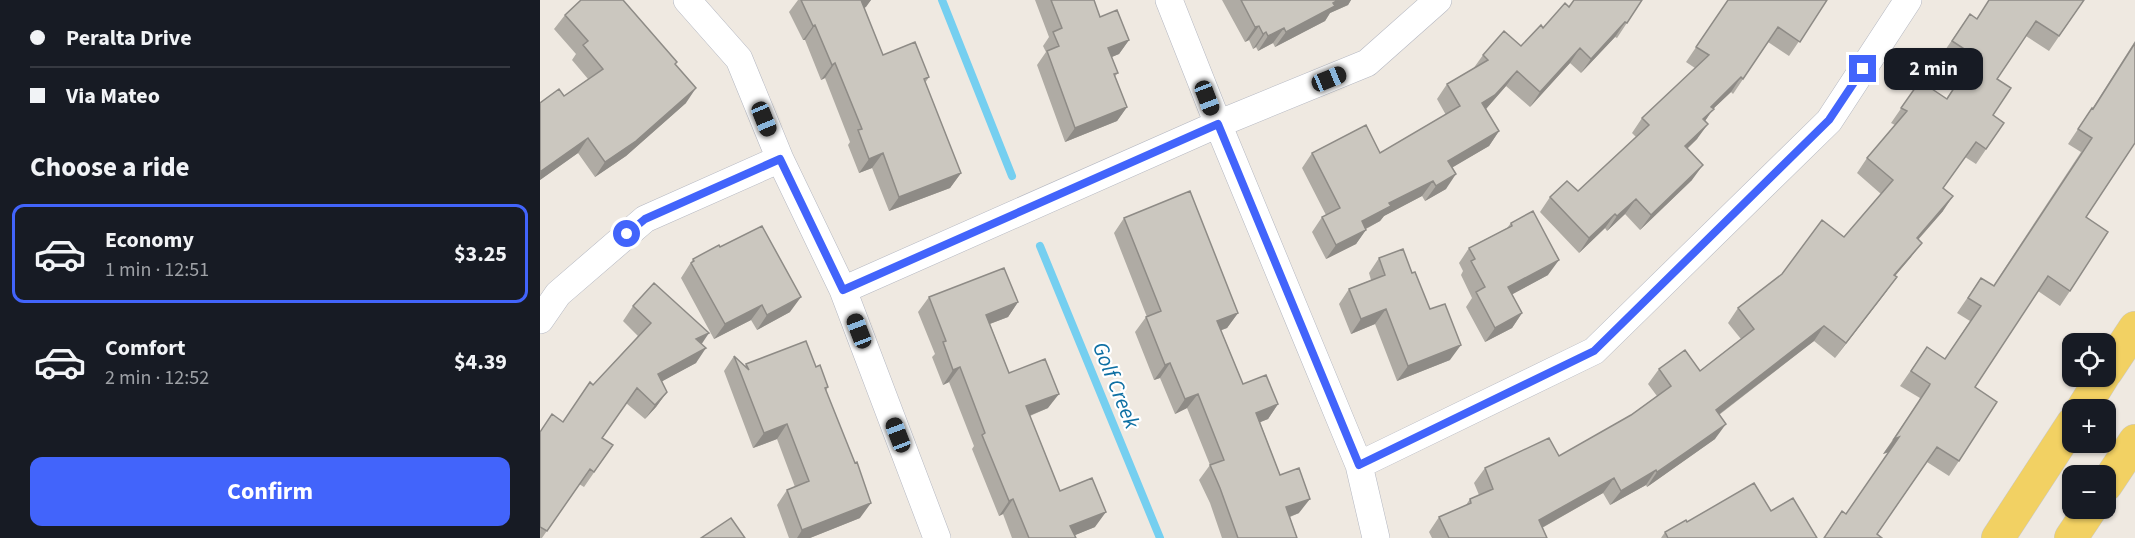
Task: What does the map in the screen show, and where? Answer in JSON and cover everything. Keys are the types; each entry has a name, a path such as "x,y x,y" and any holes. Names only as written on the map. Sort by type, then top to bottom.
{"main road":[{"path":"2116,357 2135,328"},
{"path":"1998,538 2062,440"},
{"path":"2116,470 2135,441"},
{"path":"2072,538 2084,519"}],"street":[{"path":"687,0 739,59 780,159 843,290 937,538"},
{"path":"1169,0 1359,465 1376,538"},
{"path":"843,290 1218,124 1366,63 1438,0"},
{"path":"1359,465 1594,351 1829,120 1908,0"},
{"path":"540,320 558,294 645,219 780,159"}],"building":[{"path":"581,0 623,0 677,62 675,64 696,88 636,141 605,162 588,138 540,172 540,103 559,89 564,96 603,69 583,45 588,41 565,15"},
{"path":"801,0 861,0 883,55 915,42 929,77 924,79 961,173 899,197 883,153 869,159 858,130 862,129 835,63 832,65 815,25 813,26"},
{"path":"1051,0 1094,0 1100,17 1117,10 1129,40 1108,48 1118,73 1114,74 1127,107 1075,128 1047,51 1059,46 1053,32 1062,28"},
{"path":"1241,0 1338,0 1333,3 1335,6 1286,32 1284,28 1268,36 1266,32 1263,34 1259,26 1255,27"},
{"path":"1574,0 1642,0 1627,23 1625,22 1591,59 1580,48 1540,92 1517,71 1495,95 1482,103 1499,131 1448,161 1456,174 1436,186 1433,181 1389,203 1391,206 1362,221 1366,230 1336,245 1322,217 1340,208 1312,153 1366,125 1380,153 1460,106 1447,84 1488,60 1483,55 1504,31 1521,46 1541,25 1543,28 1565,3 1569,7"},
{"path":"1728,0 1827,0 1800,42 1778,27 1743,79 1741,77 1711,107 1714,109 1703,119 1708,124 1685,146 1703,165 1651,215 1636,199 1617,216 1615,214 1589,238 1550,197 1567,181 1578,191 1649,125 1642,118 1709,55 1696,47"},
{"path":"1989,0 2084,0 2059,36 2036,21 1997,79 2011,88 1993,115 2004,123 1986,149 1976,142 1943,188 1953,196 1917,238 1922,243 1894,275 1897,277 1846,343 1824,326 1716,410 1726,424 1657,472 1656,470 1621,491 1614,478 1539,520 1547,538 1449,538 1439,517 1471,503 1470,499 1493,489 1485,468 1549,438 1559,456 1631,415 1671,386 1659,369 1685,350 1700,371 1754,329 1738,308 1782,274 1822,220 1844,237 1893,180 1867,158 1907,111 1901,108 1920,81 1947,99 1975,56 1952,41 1970,14 1977,19"},
{"path":"2135,43 2135,143 2086,217 2108,232 2070,291 2048,276 1975,387 1997,402 1959,461 1937,447 1877,534 1882,538 1824,538 1842,511 1846,514 1899,437 1894,439 1929,386 1930,384 1911,371 1927,347 1945,359 1981,306 1968,298 1981,278 1994,286 2092,138 2078,129"},
{"path":"1190,191 1238,313 1217,321 1243,384 1266,375 1278,404 1256,413 1280,475 1299,468 1310,499 1286,507 1297,538 1238,538 1210,465 1224,460 1198,394 1185,399 1170,363 1165,365 1146,317 1161,311 1124,218"},
{"path":"1533,211 1559,260 1508,287 1522,313 1495,328 1476,292 1485,287 1471,261 1475,259 1469,248 1512,226 1511,223"},
{"path":"762,226 801,297 767,315 762,305 725,324 691,263 693,259 719,245 720,247"},
{"path":"1403,249 1430,309 1445,304 1461,345 1408,366 1386,309 1361,319 1349,289 1385,275 1379,258"},
{"path":"1004,268 1018,302 986,315 1009,373 1045,359 1059,394 1026,406 1060,491 1092,478 1106,512 1070,526 1076,538 1029,538 1013,499 1009,501 982,435 985,433 960,367 953,370 943,342 946,341 929,297"},
{"path":"654,283 709,333 696,339 706,348 658,374 667,392 655,405 637,388 602,438 613,445 594,472 590,469 547,531 540,527 540,432 552,414 563,422 590,382 593,385 651,323 633,306"},
{"path":"806,341 816,367 820,365 828,387 825,388 855,463 857,462 871,503 802,530 787,490 809,481 787,424 764,433 734,356 749,370 746,364"},
{"path":"1754,483 1771,511 1793,498 1817,538 1668,538 1665,532 1686,520 1687,522"},
{"path":"731,518 745,538 701,538"}],"waterway":[{"name":"Golf Creek","path":"942,0 1012,176"},
{"name":"Golf Creek","path":"1040,246 1160,538"}],"route":[{"path":"627,234 645,219 780,159 843,290 1218,124 1359,465 1594,351 1829,120 1863,69"}]}
